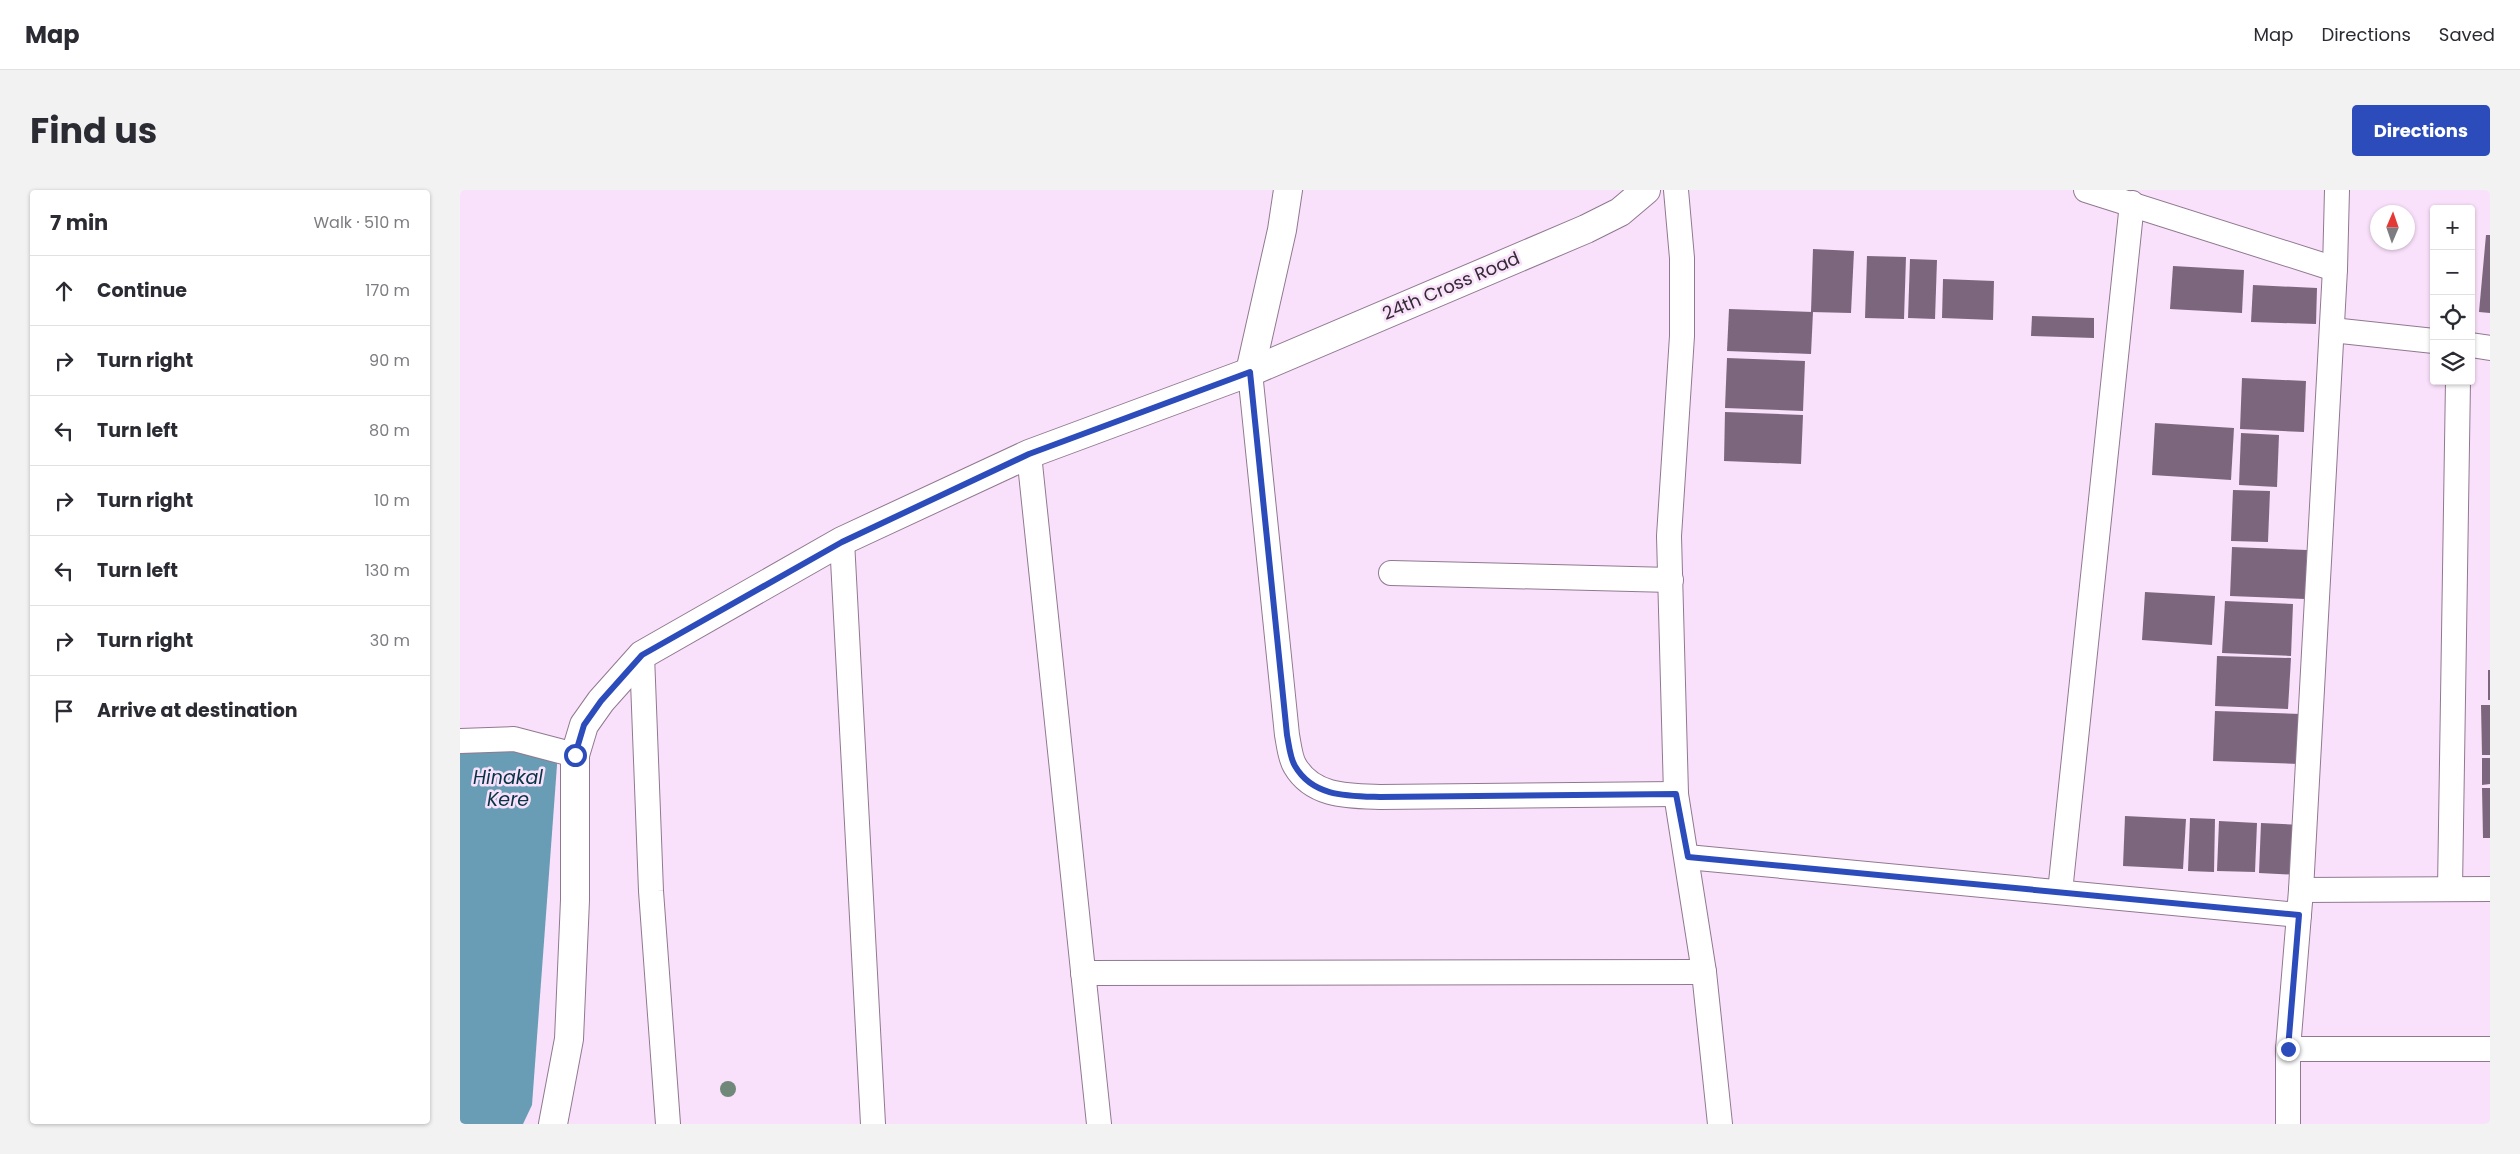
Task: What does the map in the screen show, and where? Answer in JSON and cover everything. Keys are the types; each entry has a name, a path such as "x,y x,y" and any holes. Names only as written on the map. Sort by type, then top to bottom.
{"street":[{"path":"1288,190 1282,230 1250,372 1287,735 1295,765 1312,786 1342,796 1676,794"},
{"name":"24th Cross Road","path":"554,1124 569,1039 575,900 575,755 584,725 601,701 642,655 842,542 1029,454 1250,372 1586,229 1620,212 1646,190"},
{"path":"1676,190 1682,258 1682,336 1669,536 1676,794 1688,857 1704,972 1720,1124"},
{"path":"2086,190 2120,197 2335,269"},
{"path":"2288,1124 2288,1049 2301,890 2332,330 2337,190"},
{"path":"2060,892 2120,197"},
{"path":"2332,330 2430,341"},
{"path":"2475,346 2490,348"},
{"path":"2450,889 2458,385"},
{"path":"1029,454 1099,1124"},
{"path":"842,542 873,1124"},
{"path":"1391,573 1671,580"},
{"path":"642,655 651,891 668,1124"},
{"path":"460,741 514,738 575,755"},
{"path":"1688,857 2299,915"},
{"path":"2301,890 2490,889"},
{"path":"1083,973 1704,972"},
{"path":"2288,1049 2490,1049"}],"water":[{"name":"Hinakal Kere","path":"460,738 559,738 532,1105 523,1124 460,1124"}],"building":[{"path":"2486,235 2490,235 2490,313 2479,312"},
{"path":"1813,249 1854,251 1851,313 1811,312"},
{"path":"1867,256 1906,257 1904,319 1865,318"},
{"path":"1910,259 1937,260 1935,319 1908,318"},
{"path":"2173,266 2244,270 2242,313 2170,309"},
{"path":"1943,279 1994,281 1993,320 1942,318"},
{"path":"2253,285 2317,288 2316,324 2251,322"},
{"path":"1729,309 1813,312 1811,354 1727,351"},
{"path":"2032,316 2094,318 2094,338 2031,336"},
{"path":"1727,358 1805,361 1803,411 1725,408"},
{"path":"2242,378 2306,381 2304,432 2240,429"},
{"path":"1725,412 1803,415 1801,464 1724,461"},
{"path":"2155,423 2234,428 2231,480 2152,475"},
{"path":"2241,433 2279,435 2277,487 2239,485"},
{"path":"2233,490 2270,491 2268,542 2231,541"},
{"path":"2232,547 2307,550 2305,599 2230,596"},
{"path":"2145,592 2215,596 2212,645 2142,640"},
{"path":"2225,601 2293,604 2291,656 2222,653"},
{"path":"2217,656 2291,658 2288,709 2215,706"},
{"path":"2488,670 2490,670 2490,700 2488,700"},
{"path":"2481,705 2490,705 2490,755 2482,755"},
{"path":"2215,711 2301,714 2299,764 2213,761"},
{"path":"2482,758 2490,758 2490,784 2482,785"},
{"path":"2482,788 2490,788 2490,838 2483,838"},
{"path":"2125,816 2186,819 2183,869 2123,866"},
{"path":"2190,818 2215,819 2214,872 2188,871"},
{"path":"2219,821 2257,823 2255,872 2217,871"},
{"path":"2261,823 2302,825 2299,875 2259,873"}],"route":[{"path":"575,755 584,725 601,701 642,655 842,542 1029,454 1250,372 1287,735 1295,765 1312,786 1342,796 1380,797 1676,794 1688,857 2299,915 2288,1049"}]}
